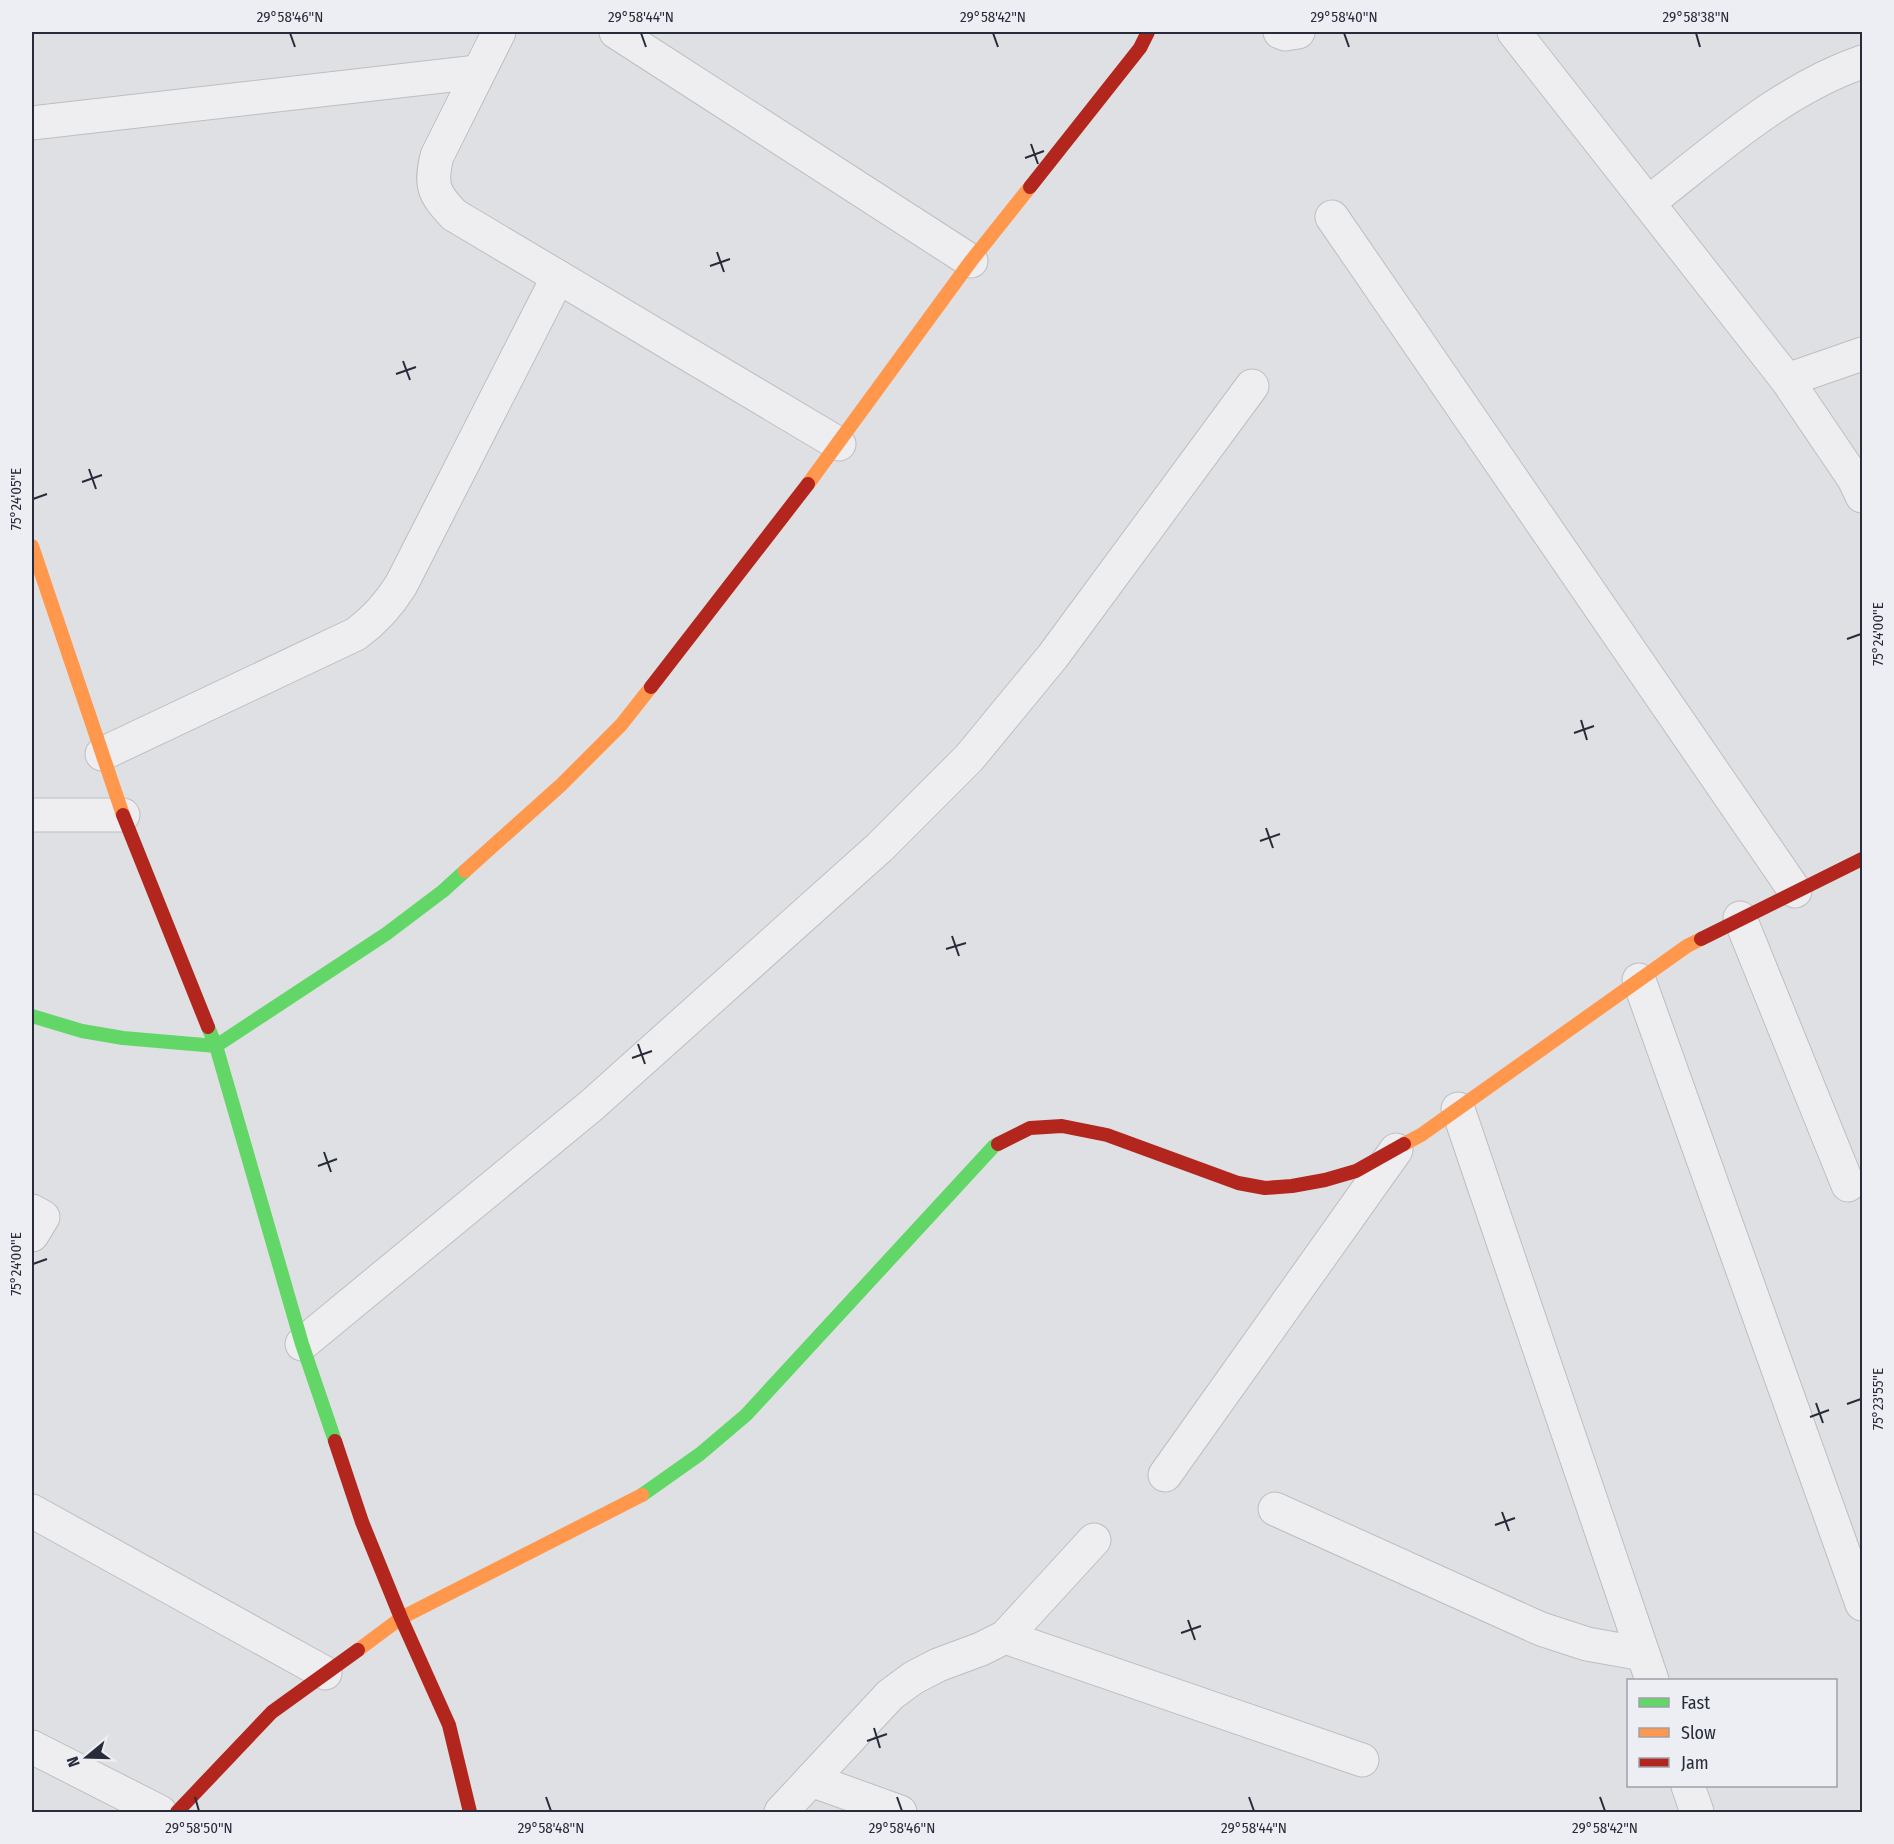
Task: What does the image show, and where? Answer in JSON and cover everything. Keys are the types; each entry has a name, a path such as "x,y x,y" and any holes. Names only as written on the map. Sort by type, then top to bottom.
{"street":[{"path":"499,32 437,156 433,174 433,189 441,202 454,215 839,444"},
{"path":"616,32 971,261"},
{"path":"32,1016 82,1031 123,1038 216,1046 386,934 443,891 561,785 621,725 839,444 971,261 1140,48 1148,32"},
{"path":"1280,32 1285,34 1298,32"},
{"path":"1514,32 1787,381 1842,460 1863,496"},
{"path":"1648,203 1789,96 1816,81 1863,62"},
{"path":"32,123 477,72"},
{"path":"1332,217 1795,891"},
{"path":"102,754 356,634 373,621 389,604 401,585 558,278"},
{"path":"1787,381 1863,354"},
{"path":"302,1344 592,1105 880,847 969,758 1053,656 1252,386"},
{"path":"32,546 39,588 123,815 216,1046 302,1344 362,1522 401,1618 449,1725 470,1812"},
{"path":"32,815 123,815"},
{"path":"177,1812 272,1712 401,1618 637,1498 700,1454 746,1414 994,1146 1030,1128 1062,1126 1107,1135 1238,1183 1265,1188 1325,1180 1356,1171 1421,1135 1687,946 1863,859"},
{"path":"1740,918 1848,1185"},
{"path":"1638,980 1863,1604"},
{"path":"1458,1109 1647,1667"},
{"path":"1165,1475 1396,1150"},
{"path":"32,1211 43,1217 32,1235"},
{"path":"1275,1509 1541,1629 1647,1667"},
{"path":"32,1511 325,1673"},
{"path":"781,1812 890,1695 912,1678 1005,1637 1094,1540"},
{"path":"1005,1637 1362,1760"},
{"path":"32,1747 160,1812"},
{"path":"812,1780 900,1812"},
{"path":"1689,1787 1697,1812"}],"traffic: fast":[{"path":"32,1016 82,1031 123,1038 216,1046 386,934 443,891 465,871"},
{"path":"208,1027 216,1046 302,1344 335,1441"},
{"path":"642,1495 700,1454 746,1415 998,1144"}],"traffic: slow":[{"path":"808,484 971,261 1030,187"},
{"path":"32,546 123,815"},
{"path":"465,871 561,785 621,725 651,687"},
{"path":"1404,1144 1421,1135 1687,946 1701,939"},
{"path":"358,1650 401,1618 642,1495"}],"traffic: jam":[{"path":"1030,187 1140,48 1148,32"},
{"path":"651,687 808,484"},
{"path":"123,815 208,1027"},
{"path":"1701,939 1862,859"},
{"path":"998,1144 1030,1128 1062,1126 1107,1135 1238,1183 1265,1188 1325,1180 1356,1171 1404,1144"},
{"path":"335,1441 362,1522 401,1618 449,1725 470,1812"},
{"path":"177,1812 272,1712 358,1650"}]}
